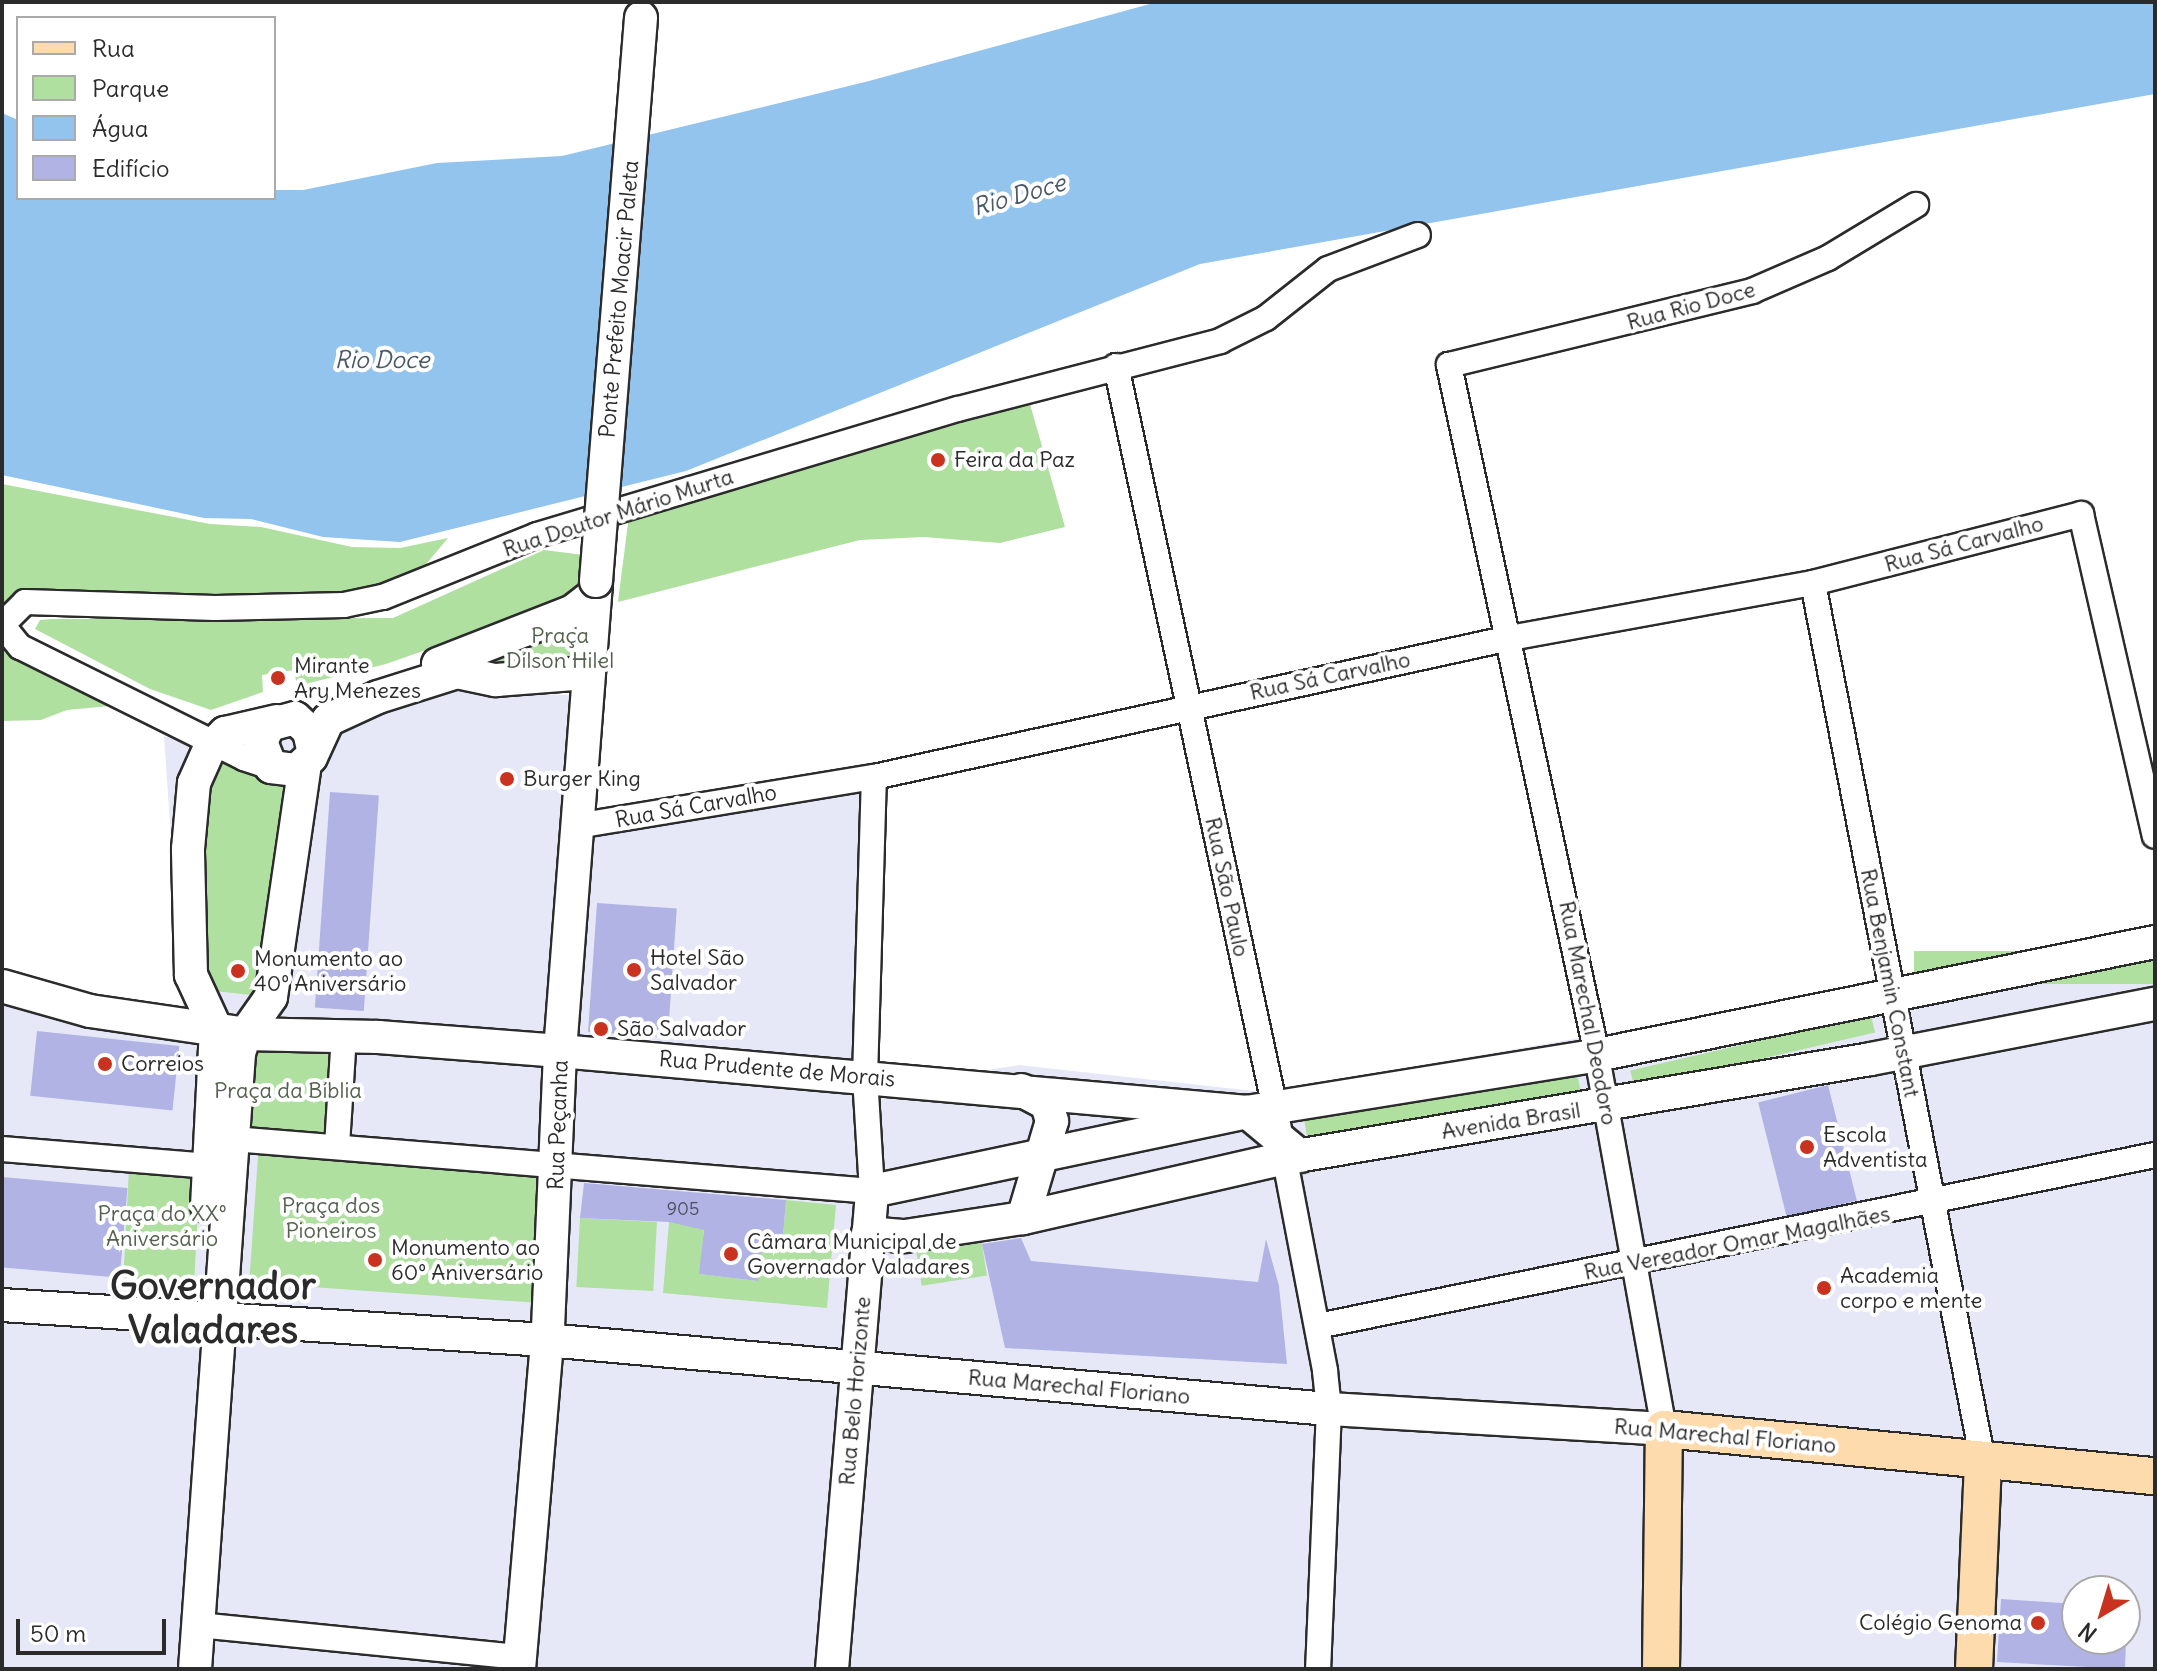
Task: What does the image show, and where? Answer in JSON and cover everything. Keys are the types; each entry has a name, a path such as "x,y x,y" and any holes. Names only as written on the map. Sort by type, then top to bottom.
{"main road":[{"name":"Rua Marechal Floriano","path":"1664,1429 1983,1462 2155,1476"},
{"name":"Rua Marechal Deodoro","path":"1661,1669 1664,1429"},
{"name":"Rua Benjamin Constant","path":"1974,1669 1983,1462"}],"street":[{"name":"Ponte Prefeito Moacir Paleta","path":"589,602 642,7"},
{"name":"Rua Rio Doce","path":"1449,365 1752,291 1828,258 1916,205"},
{"name":"Rua Doutor Mário Murta","path":"201,744 20,647 6,630 6,621 25,602 258,607 344,605 383,597 537,535 1245,330 1328,269 1418,235"},
{"name":"Rua Marechal Deodoro","path":"1449,365 1597,1055 1664,1429"},
{"name":"Rua São Paulo","path":"1116,366 1189,706 1261,1110"},
{"name":"Rua Sá Carvalho","path":"577,826 874,777 1510,638 1813,583 2081,514 2155,836"},
{"name":"Rua Benjamin Constant","path":"1813,583 1983,1462"},
{"path":"201,744 225,733 281,720 487,647 589,602"},
{"name":"Rua Peçanha","path":"520,1663 547,1334 558,1162 560,1051 577,826 582,674 589,602"},
{"path":"487,647 481,666 499,680"},
{"path":"195,1669 212,1309 209,1166 231,1031 271,997 309,757 328,720 378,697 457,672 499,680 582,674"},
{"path":"281,720 303,724 309,757"},
{"path":"271,767 261,742 281,720"},
{"path":"201,744 288,772 309,757"},
{"path":"177,1669 212,1309 233,1139 231,1031 191,975 188,849 201,744"},
{"name":"Rua Belo Horizonte","path":"832,1669 872,1191 865,1078 874,777"},
{"path":"233,1139 558,1162 872,1191 1261,1110 1597,1055 1892,992 2155,942"},
{"name":"Rua Prudente de Morais","path":"2,986 90,1011 231,1031 560,1051 1261,1110"},
{"name":"Avenida Brasil","path":"868,1233 905,1236 1023,1218 1289,1152 1607,1105 1903,1053 2155,1004"},
{"path":"337,1146 344,1036"},
{"path":"1011,1088 1037,1094 1047,1104 1052,1121 1045,1156 1023,1218"},
{"path":"1261,1110 1289,1152 1329,1409 1318,1669"},
{"path":"2,1149 209,1166"},
{"name":"Rua Vereador Omar Magalhães","path":"1318,1326 2155,1155"},
{"name":"Rua Marechal Floriano","path":"2,1285 212,1309 858,1360 1329,1409 1664,1429"},
{"name":"Rua Marechal Floriano","path":"2,1305 212,1309"},
{"path":"198,1625 520,1663"}],"shaded area":[{"path":"453,691 599,696 592,814 862,793 856,1090 1019,1065 1263,1092 2155,940 2155,1669 2,1669 2,996 184,1024 164,737 346,727"}],"green space":[{"name":"Feira da Paz","path":"1030,404 1065,527 1000,543 924,537 860,540 618,602 629,515"},
{"path":"2,484 210,524 261,527 352,547 400,548 448,538 422,569 381,585 325,597 23,598 2,624"},
{"path":"544,550 584,555 577,597 386,664 297,686 294,670 262,675 263,692 211,710 150,689 35,629 40,620 52,619 393,618"},
{"name":"Praça Dílson Hilel","path":"574,614 585,664 483,668 488,649"},
{"path":"2,624 131,704 67,710 41,720 2,721"},
{"path":"214,742 288,772 271,997 195,989 191,975"},
{"path":"1914,951 2155,951 2155,984 1914,984"},
{"path":"1871,1015 1875,1033 1634,1088 1630,1071"},
{"name":"Praça da Bíblia","path":"339,1039 333,1142 238,1135 243,1052"},
{"path":"1577,1072 1581,1095 1308,1143 1304,1120"},
{"name":"Praça dos Pioneiros","path":"259,1142 557,1163 547,1304 249,1283"},
{"name":"Praça do XXº Aniversário","path":"129,1169 200,1173 194,1282 123,1278"},
{"path":"786,1200 836,1205 827,1308 663,1293 669,1222 704,1226 700,1274 757,1281 763,1233 783,1236"},
{"path":"580,1218 657,1222 653,1291 576,1287"},
{"path":"981,1238 987,1276 922,1286 916,1248"}],"water":[{"name":"Rio Doce","path":"1157,2 2155,2 2155,94 1200,264 686,471 400,542 323,537 251,519 204,518 2,475 2,113 16,119 16,200 276,200 276,190 303,190 437,163 562,156 869,81"}],"building":[{"path":"330,792 379,795 364,1011 315,1007"},
{"name":"Hotel São Salvador","path":"597,903 677,909 668,1037 588,1032"},
{"name":"Correios","path":"37,1031 179,1046 172,1111 30,1096"},
{"name":"Escola Adventista","path":"1828,1085 1857,1200 1787,1218 1758,1102"},
{"path":"2,1177 128,1188 120,1278 2,1267"},
{"path":"584,1183 786,1200 783,1236 763,1233 758,1281 699,1274 704,1230 669,1222 580,1218"},
{"path":"1021,1238 1031,1261 1258,1282 1266,1239 1279,1286 1287,1364 1005,1348 982,1244"},
{"name":"Colégio Genoma","path":"2001,1599 2061,1603 2061,1655 2125,1655 2125,1669 1997,1662"}],"place":[{"name":"Feira da Paz","path":"938,460"},
{"name":"Mirante Ary Menezes","path":"278,678"},
{"name":"Burger King","path":"507,779"},
{"name":"Hotel São Salvador","path":"634,970"},
{"name":"Monumento ao 40º Aniversário","path":"238,971"},
{"name":"São Salvador","path":"601,1029"},
{"name":"Correios","path":"105,1064"},
{"name":"Escola Adventista","path":"1807,1147"},
{"name":"Câmara Municipal de Governador Valadares","path":"731,1254"},
{"name":"Monumento ao 60º Aniversário","path":"375,1260"},
{"name":"Academia corpo e mente","path":"1824,1288"},
{"name":"Colégio Genoma","path":"2038,1623"}],"district":[{"name":"Governador Valadares","path":"213,1308"}]}
